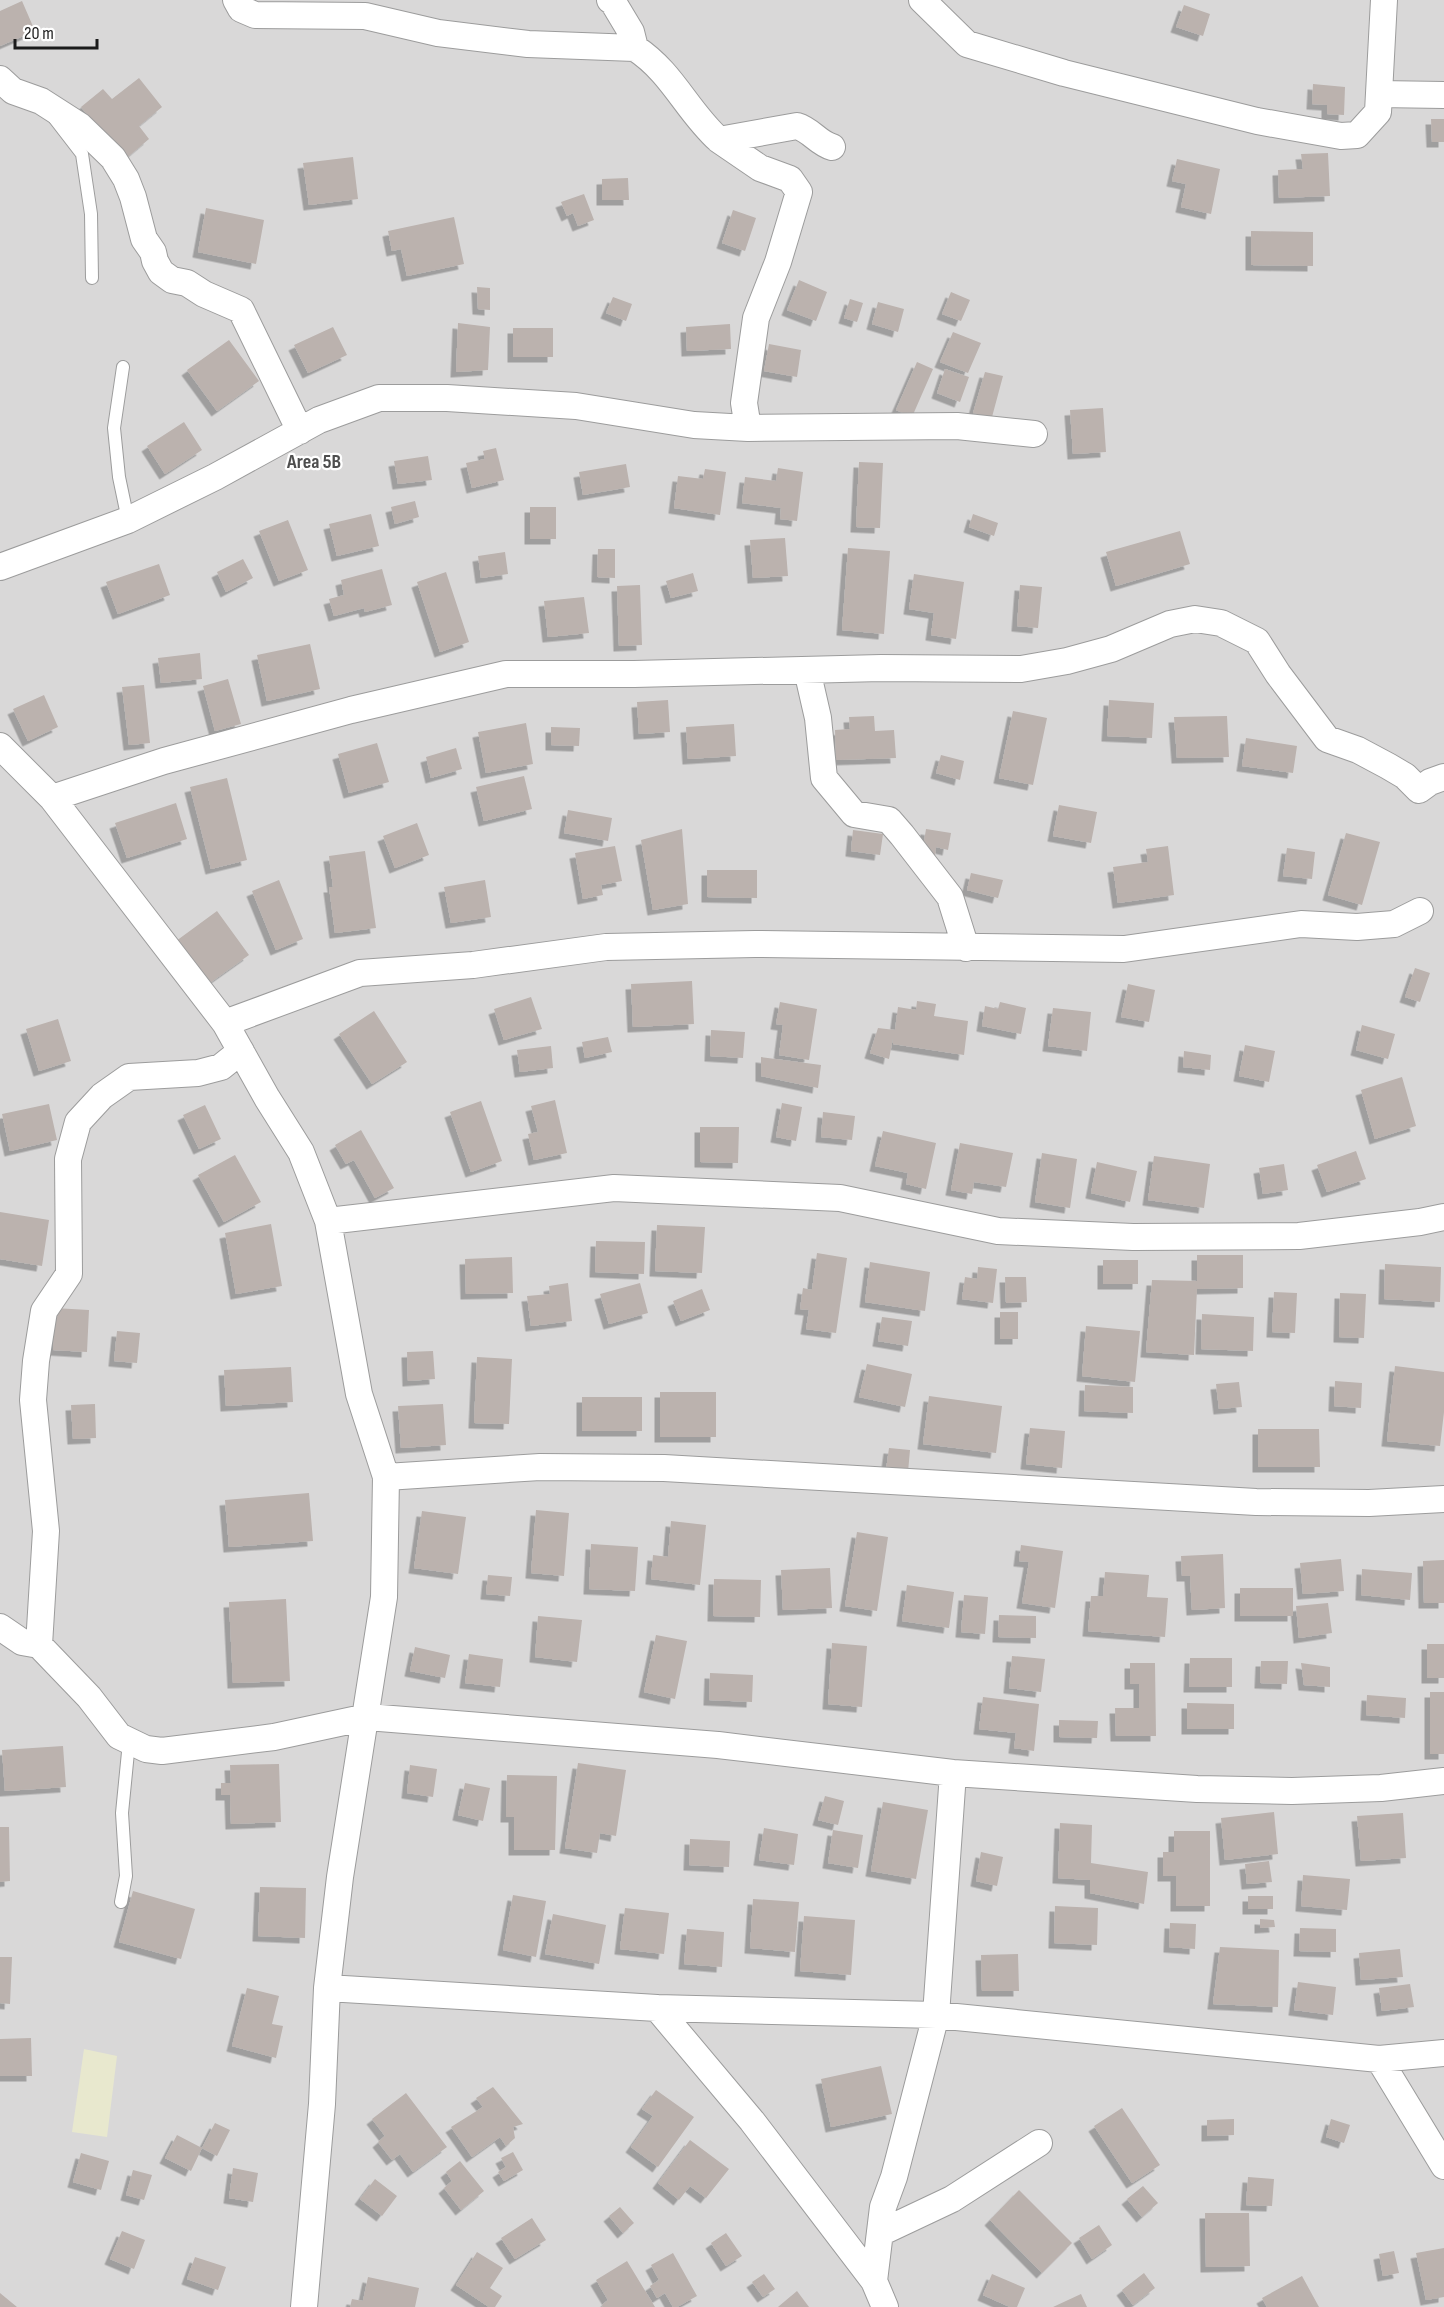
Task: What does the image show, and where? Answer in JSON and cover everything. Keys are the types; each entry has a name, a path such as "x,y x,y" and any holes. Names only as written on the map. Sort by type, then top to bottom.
{"street":[{"path":"236,0 241,9 255,15 365,16 438,33 528,44 635,48 650,58 668,76 703,126 760,168 790,179 799,192 778,262 756,318 744,403 748,428"},
{"path":"610,0 631,32 635,48"},
{"path":"922,0 967,44 1064,73 1257,121 1341,136 1357,135 1378,112 1384,0"},
{"path":"0,79 13,90 41,101 80,126 113,158 126,179 144,239 153,252 161,272 172,280 187,283 204,294 241,310 300,431"},
{"path":"1379,94 1444,95"},
{"path":"719,140 797,126 805,129 821,144 832,147"},
{"path":"0,567 128,520 215,477 319,420 379,398 447,398 576,406 694,425 748,428 957,426 1034,434"},
{"path":"52,798 164,761 329,716 506,674 1021,669 1067,661 1112,649 1170,624 1195,619 1221,623 1257,641 1278,674 1327,739 1358,750 1388,766 1405,776 1419,790 1430,782 1444,777"},
{"path":"807,670 818,718 824,778 854,814 889,820 902,835 950,897 966,948"},
{"path":"0,746 52,798 225,1023 267,1098 301,1152 328,1221 358,1394 386,1477 384,1598 340,1877 327,1988 322,2104 304,2307"},
{"path":"225,1023 360,973 473,965 606,947 755,944 1124,949 1301,924 1357,927 1394,924 1420,911"},
{"path":"39,1645 46,1531 33,1400 36,1361 44,1311 69,1274 68,1159 78,1122 102,1096 129,1077 198,1073 221,1067 241,1051"},
{"path":"328,1221 614,1188 840,1198 998,1231 1133,1237 1299,1236 1420,1222 1444,1217"},
{"path":"386,1477 540,1467 664,1468 1256,1502 1369,1503 1444,1499"},
{"path":"0,1627 22,1642 39,1645 89,1697 119,1736 146,1749 162,1751 274,1737 367,1717 718,1745 953,1773 1197,1789 1292,1791 1381,1788 1444,1781"},
{"path":"874,2281 883,2207 894,2177 936,2015 953,1773"},
{"path":"327,1988 657,2008 936,2015 1379,2059 1444,2053"},
{"path":"657,2008 752,2121 874,2281 885,2307"},
{"path":"1379,2059 1444,2166"},
{"path":"879,2232 952,2199 1039,2143"}],"lane":[{"path":"41,101 82,154 91,214 92,278"},
{"path":"123,367 114,428 119,477 128,520"},
{"path":"121,1902 126,1876 122,1813 129,1742"}],"shaded area":[{"path":"0,0 1444,0 1444,2307 0,2307"}],"green space":[{"path":"84,2049 117,2056 107,2137 72,2132"}],"building":[{"path":"22,1 35,31 0,46 0,11"},
{"path":"1184,5 1210,14 1203,36 1176,27"},
{"path":"139,78 162,107 139,126 149,139 124,160 81,107 103,89 112,99"},
{"path":"1313,84 1345,87 1344,115 1327,114 1327,105 1312,104"},
{"path":"1431,119 1444,119 1444,142 1432,142"},
{"path":"1328,153 1330,196 1279,198 1278,170 1303,169 1301,154"},
{"path":"353,157 358,199 309,205 303,163"},
{"path":"1177,159 1220,169 1211,214 1181,207 1186,184 1172,181"},
{"path":"628,178 629,200 602,200 602,179"},
{"path":"584,194 594,220 578,226 573,213 567,216 561,202"},
{"path":"206,208 264,220 256,264 198,252"},
{"path":"733,210 756,218 745,251 722,243"},
{"path":"454,217 464,264 407,276 401,249 392,251 388,231"},
{"path":"1251,231 1313,232 1313,266 1251,265"},
{"path":"799,280 827,292 816,321 787,310"},
{"path":"477,287 490,288 490,310 478,309"},
{"path":"951,292 970,300 961,321 942,314"},
{"path":"613,297 632,304 626,321 606,313"},
{"path":"850,299 863,303 857,322 844,318"},
{"path":"878,302 904,309 898,332 872,324"},
{"path":"458,323 490,327 488,370 456,372"},
{"path":"730,324 731,349 687,351 686,327"},
{"path":"333,327 347,355 308,373 294,345"},
{"path":"513,328 553,328 553,357 513,357"},
{"path":"953,332 981,343 968,373 940,362"},
{"path":"229,340 259,381 217,411 187,370"},
{"path":"769,344 801,350 797,377 764,371"},
{"path":"917,362 933,369 912,417 896,410"},
{"path":"945,369 969,377 960,402 937,393"},
{"path":"985,372 1003,376 992,417 973,413"},
{"path":"1103,408 1106,452 1073,454 1070,410"},
{"path":"184,422 202,450 165,474 147,446"},
{"path":"496,448 504,480 472,488 466,463 485,459 483,451"},
{"path":"428,456 432,480 398,484 394,461"},
{"path":"859,462 883,463 880,528 856,527"},
{"path":"626,464 630,487 583,495 579,472"},
{"path":"778,468 803,472 797,521 780,519 781,508 742,503 745,477 776,481"},
{"path":"705,469 726,472 720,515 674,508 678,476 703,479"},
{"path":"415,501 419,517 395,524 391,507"},
{"path":"530,507 556,507 556,539 530,539"},
{"path":"371,514 379,546 337,556 329,524"},
{"path":"973,514 998,523 994,536 969,527"},
{"path":"288,520 308,570 279,581 259,531"},
{"path":"1180,531 1190,564 1116,586 1106,552"},
{"path":"785,538 788,576 753,578 750,540"},
{"path":"848,548 890,551 884,634 842,630"},
{"path":"598,549 615,549 615,578 597,577"},
{"path":"505,552 508,574 481,578 478,556"},
{"path":"243,559 253,578 226,592 217,572"},
{"path":"159,564 170,595 118,614 106,582"},
{"path":"382,569 392,605 365,612 364,608 334,616 329,599 344,595 341,580"},
{"path":"446,572 469,642 440,652 417,582"},
{"path":"693,573 698,591 671,598 666,581"},
{"path":"914,574 964,582 956,639 931,635 934,613 909,609"},
{"path":"640,585 642,645 619,646 617,586"},
{"path":"1020,585 1042,587 1038,628 1017,626"},
{"path":"584,597 589,633 548,637 544,601"},
{"path":"310,644 320,689 267,701 257,655"},
{"path":"200,653 202,679 161,683 158,658"},
{"path":"228,679 241,724 215,731 203,686"},
{"path":"144,685 150,743 129,745 122,687"},
{"path":"44,695 58,727 28,741 13,709"},
{"path":"668,700 670,732 639,734 637,702"},
{"path":"1109,700 1154,703 1152,738 1107,736"},
{"path":"1013,711 1047,718 1033,785 999,778"},
{"path":"874,716 875,731 894,730 896,758 836,760 835,730 850,729 849,717"},
{"path":"1227,716 1229,757 1177,758 1174,717"},
{"path":"526,723 533,764 486,773 478,732"},
{"path":"734,724 736,756 688,759 686,727"},
{"path":"551,727 580,728 579,746 551,745"},
{"path":"1246,738 1297,746 1293,773 1242,766"},
{"path":"377,743 389,782 349,793 338,754"},
{"path":"456,748 462,769 431,778 426,757"},
{"path":"941,755 964,761 960,780 936,773"},
{"path":"524,776 532,809 484,821 476,787"},
{"path":"227,778 247,860 211,869 190,787"},
{"path":"176,803 187,839 127,858 115,823"},
{"path":"1059,805 1097,812 1091,843 1053,836"},
{"path":"568,810 612,818 608,841 564,833"},
{"path":"417,823 429,855 395,868 383,836"},
{"path":"682,829 688,904 653,910 641,840"},
{"path":"926,829 951,833 948,850 936,847 935,857 922,854"},
{"path":"853,830 883,834 880,855 851,851"},
{"path":"1346,833 1380,842 1362,905 1328,895"},
{"path":"615,846 622,881 601,885 603,895 583,899 575,853"},
{"path":"1168,846 1174,895 1118,903 1113,867 1148,862 1146,849"},
{"path":"1287,848 1315,852 1312,879 1283,876"},
{"path":"365,851 376,928 335,933 329,887 333,887 329,856"},
{"path":"707,870 757,870 757,898 707,897"},
{"path":"971,873 1003,880 998,898 967,890"},
{"path":"279,880 303,939 276,950 252,891"},
{"path":"485,880 491,917 451,923 444,887"},
{"path":"217,911 249,955 204,987 172,944"},
{"path":"1415,968 1430,973 1420,1002 1405,997"},
{"path":"692,981 694,1024 633,1027 631,984"},
{"path":"1128,984 1155,990 1149,1022 1121,1017"},
{"path":"531,997 542,1029 504,1040 494,1009"},
{"path":"917,1001 936,1004 934,1016 968,1021 964,1055 893,1044 893,1038 889,1059 870,1053 878,1028 895,1030 898,1007 916,1010"},
{"path":"780,1002 817,1009 809,1060 779,1055 783,1025 776,1024"},
{"path":"1000,1002 1026,1008 1021,1034 982,1026 985,1006 998,1009"},
{"path":"1053,1008 1091,1012 1087,1051 1048,1046"},
{"path":"374,1011 407,1062 372,1084 339,1034"},
{"path":"58,1019 71,1061 39,1071 26,1029"},
{"path":"1362,1025 1395,1034 1388,1059 1356,1050"},
{"path":"711,1030 745,1032 743,1058 710,1056"},
{"path":"608,1037 612,1052 585,1058 582,1042"},
{"path":"1245,1045 1275,1051 1269,1082 1239,1076"},
{"path":"551,1046 553,1068 520,1072 517,1050"},
{"path":"1184,1051 1211,1055 1210,1070 1183,1067"},
{"path":"761,1057 821,1065 818,1088 761,1076"},
{"path":"1402,1077 1416,1126 1375,1139 1361,1090"},
{"path":"555,1100 567,1153 534,1160 528,1134 538,1132 531,1106"},
{"path":"481,1101 502,1161 471,1172 450,1112"},
{"path":"782,1103 802,1107 796,1141 776,1137"},
{"path":"49,1104 57,1140 10,1151 2,1114"},
{"path":"205,1105 221,1139 199,1149 183,1115"},
{"path":"823,1112 855,1116 852,1140 821,1137"},
{"path":"700,1127 739,1127 738,1163 700,1162"},
{"path":"361,1130 394,1188 375,1198 354,1160 346,1164 335,1145"},
{"path":"883,1131 936,1143 926,1189 906,1184 908,1173 875,1166"},
{"path":"960,1143 1013,1153 1006,1187 974,1182 972,1194 951,1190"},
{"path":"1356,1151 1366,1179 1327,1192 1317,1165"},
{"path":"1042,1153 1077,1159 1070,1208 1035,1202"},
{"path":"235,1155 261,1202 224,1222 198,1175"},
{"path":"1154,1156 1210,1164 1204,1208 1148,1200"},
{"path":"1097,1162 1137,1171 1130,1202 1091,1193"},
{"path":"1284,1164 1288,1190 1263,1194 1259,1168"},
{"path":"0,1212 49,1220 42,1266 0,1259"},
{"path":"271,1224 282,1286 236,1294 225,1233"},
{"path":"657,1225 705,1227 702,1273 655,1271"},
{"path":"596,1241 645,1242 644,1274 595,1272"},
{"path":"817,1253 847,1258 836,1333 806,1329 809,1310 800,1309 803,1288 812,1290"},
{"path":"1197,1255 1243,1255 1243,1288 1197,1289 1194,1355 1146,1352 1152,1280 1197,1281"},
{"path":"512,1257 513,1293 466,1294 465,1259"},
{"path":"1103,1260 1138,1260 1138,1284 1103,1284"},
{"path":"870,1262 930,1272 925,1311 865,1302"},
{"path":"1385,1264 1441,1267 1440,1302 1384,1299"},
{"path":"978,1267 997,1269 993,1303 962,1299 965,1277 977,1279"},
{"path":"1005,1277 1026,1277 1027,1302 1006,1303"},
{"path":"568,1283 572,1321 531,1326 527,1296 550,1294 549,1286"},
{"path":"640,1283 648,1313 609,1324 600,1294"},
{"path":"702,1289 710,1310 681,1321 673,1301"},
{"path":"1274,1292 1297,1293 1295,1333 1272,1332"},
{"path":"1340,1293 1366,1294 1364,1338 1339,1337"},
{"path":"54,1308 89,1310 87,1352 53,1350"},
{"path":"1000,1312 1018,1312 1018,1339 1000,1339"},
{"path":"1202,1314 1254,1317 1253,1351 1201,1349"},
{"path":"882,1317 912,1321 908,1346 878,1341"},
{"path":"1086,1326 1140,1331 1135,1382 1082,1376"},
{"path":"117,1331 140,1333 137,1363 114,1361"},
{"path":"433,1351 435,1379 408,1381 407,1352"},
{"path":"477,1357 512,1359 509,1424 474,1423"},
{"path":"867,1364 912,1374 905,1407 859,1397"},
{"path":"1395,1366 1444,1372 1444,1412 1440,1446 1387,1441"},
{"path":"291,1367 293,1402 226,1406 224,1370"},
{"path":"1335,1381 1362,1383 1361,1408 1334,1406"},
{"path":"1239,1382 1242,1407 1219,1409 1216,1384"},
{"path":"1085,1385 1133,1387 1133,1413 1084,1411"},
{"path":"660,1392 716,1392 716,1437 660,1437"},
{"path":"929,1396 1002,1406 996,1453 923,1444"},
{"path":"582,1397 642,1397 642,1431 582,1431"},
{"path":"95,1404 96,1438 73,1439 71,1405"},
{"path":"443,1404 446,1445 401,1448 398,1406"},
{"path":"1030,1428 1065,1431 1062,1468 1026,1464"},
{"path":"1258,1429 1319,1429 1320,1467 1258,1467"},
{"path":"889,1448 910,1450 908,1472 886,1470"},
{"path":"309,1493 313,1541 229,1547 225,1500"},
{"path":"536,1510 569,1513 564,1576 531,1573"},
{"path":"422,1511 466,1517 458,1574 414,1568"},
{"path":"671,1521 706,1525 700,1585 651,1579 653,1555 668,1557"},
{"path":"857,1532 888,1537 877,1611 845,1606"},
{"path":"591,1544 638,1547 635,1591 589,1589"},
{"path":"1021,1545 1063,1551 1055,1608 1022,1603 1029,1562 1019,1561"},
{"path":"1223,1554 1225,1608 1192,1610 1190,1576 1182,1576 1181,1556"},
{"path":"1341,1559 1344,1591 1303,1594 1300,1563"},
{"path":"1444,1560 1444,1603 1424,1603 1423,1561"},
{"path":"830,1568 832,1608 783,1610 781,1570"},
{"path":"1362,1569 1412,1573 1410,1600 1361,1595"},
{"path":"1105,1572 1149,1575 1147,1597 1168,1598 1165,1637 1088,1631 1091,1596 1103,1596"},
{"path":"488,1575 512,1577 510,1596 486,1594"},
{"path":"714,1579 761,1580 760,1617 713,1616"},
{"path":"907,1585 954,1592 949,1628 902,1621"},
{"path":"1240,1588 1293,1588 1293,1616 1240,1616"},
{"path":"964,1595 988,1597 985,1634 961,1632"},
{"path":"286,1599 290,1681 233,1683 229,1602"},
{"path":"1328,1603 1332,1633 1299,1638 1296,1606"},
{"path":"999,1615 1036,1616 1036,1638 998,1637"},
{"path":"538,1616 582,1620 577,1662 535,1657"},
{"path":"656,1635 687,1641 675,1699 644,1692"},
{"path":"832,1643 867,1646 862,1707 828,1704"},
{"path":"1427,1644 1444,1644 1444,1678 1427,1678"},
{"path":"415,1647 450,1655 445,1678 410,1671"},
{"path":"469,1654 503,1659 500,1687 465,1683"},
{"path":"1012,1656 1045,1659 1041,1692 1009,1688"},
{"path":"1190,1658 1232,1658 1232,1687 1189,1687"},
{"path":"1261,1661 1288,1661 1287,1684 1260,1683"},
{"path":"1130,1663 1155,1663 1156,1736 1116,1736 1115,1708 1139,1708 1139,1684 1130,1684"},
{"path":"1301,1663 1330,1667 1330,1687 1304,1685"},
{"path":"710,1673 753,1675 752,1702 709,1700"},
{"path":"1430,1692 1444,1692 1444,1754 1430,1754"},
{"path":"1367,1695 1406,1698 1405,1718 1366,1715"},
{"path":"983,1697 1039,1704 1034,1751 1014,1748 1016,1733 979,1729"},
{"path":"1187,1703 1234,1704 1234,1729 1187,1729"},
{"path":"1059,1720 1098,1721 1097,1738 1059,1737"},
{"path":"63,1746 66,1787 5,1791 2,1750"},
{"path":"578,1763 626,1770 616,1836 600,1833 597,1853 565,1848"},
{"path":"279,1764 281,1822 231,1824 230,1795 221,1795 221,1783 231,1783 230,1765"},
{"path":"410,1765 437,1769 433,1797 407,1793"},
{"path":"507,1775 557,1776 555,1850 514,1850 514,1817 506,1817"},
{"path":"465,1783 490,1788 483,1821 458,1815"},
{"path":"825,1796 844,1801 838,1825 818,1820"},
{"path":"883,1802 928,1810 916,1879 871,1871"},
{"path":"1274,1812 1278,1854 1225,1860 1221,1818"},
{"path":"1403,1813 1406,1858 1361,1861 1357,1816"},
{"path":"1060,1823 1092,1825 1091,1863 1148,1872 1144,1904 1090,1893 1090,1880 1058,1878"},
{"path":"0,1827 9,1827 10,1881 0,1882"},
{"path":"764,1828 798,1834 794,1865 759,1860"},
{"path":"833,1830 863,1835 858,1868 828,1863"},
{"path":"1174,1831 1210,1831 1210,1906 1176,1906 1176,1876 1163,1876 1163,1852 1174,1852"},
{"path":"690,1839 730,1841 729,1867 689,1865"},
{"path":"981,1852 1003,1857 997,1886 976,1881"},
{"path":"1269,1861 1272,1882 1247,1884 1245,1864"},
{"path":"1303,1875 1350,1879 1347,1910 1301,1906"},
{"path":"260,1887 306,1888 305,1938 258,1936"},
{"path":"133,1891 195,1909 181,1959 119,1942"},
{"path":"513,1895 546,1901 536,1957 503,1950"},
{"path":"1248,1896 1273,1896 1273,1909 1248,1909"},
{"path":"753,1899 799,1902 795,1952 750,1948"},
{"path":"1055,1906 1098,1908 1097,1945 1054,1943"},
{"path":"625,1908 669,1913 664,1954 620,1949"},
{"path":"553,1914 606,1925 599,1964 545,1954"},
{"path":"804,1916 855,1920 851,1975 800,1971"},
{"path":"1260,1919 1274,1920 1275,1927 1260,1928"},
{"path":"1170,1923 1196,1924 1195,1949 1169,1947"},
{"path":"1300,1928 1336,1929 1336,1952 1299,1951"},
{"path":"687,1929 724,1932 722,1967 684,1964"},
{"path":"1220,1947 1279,1950 1278,2007 1213,2004"},
{"path":"1400,1949 1403,1977 1361,1980 1359,1953"},
{"path":"1018,1954 1019,1991 982,1991 981,1955"},
{"path":"0,1957 12,1957 10,2004 0,2003"},
{"path":"1298,1982 1336,1987 1333,2015 1294,2010"},
{"path":"1410,1984 1414,2007 1382,2011 1379,1988"},
{"path":"247,1988 279,1996 272,2024 283,2026 276,2058 232,2046"},
{"path":"31,2038 32,2076 0,2076 0,2039"},
{"path":"881,2066 892,2114 831,2127 821,2079"},
{"path":"493,2087 523,2124 513,2127 515,2138 506,2146 500,2137 472,2157 451,2127 483,2107 476,2098"},
{"path":"656,2090 694,2117 658,2167 631,2147 653,2116 642,2109"},
{"path":"406,2093 447,2147 413,2172 400,2154 392,2160 378,2142 385,2136 372,2119"},
{"path":"1122,2108 1160,2165 1132,2183 1094,2126"},
{"path":"1234,2119 1234,2135 1207,2136 1207,2120"},
{"path":"1331,2119 1350,2125 1344,2143 1326,2137"},
{"path":"215,2123 230,2130 217,2156 202,2148"},
{"path":"177,2135 202,2148 191,2171 165,2158"},
{"path":"690,2140 729,2169 706,2198 690,2186 679,2200 658,2183"},
{"path":"513,2152 523,2170 504,2181 498,2172 506,2167 501,2158"},
{"path":"81,2153 109,2161 101,2190 73,2182"},
{"path":"460,2161 484,2191 461,2210 444,2188 452,2181 446,2172"},
{"path":"233,2168 258,2173 253,2202 229,2198"},
{"path":"133,2170 152,2175 144,2200 126,2195"},
{"path":"1248,2177 1274,2179 1272,2206 1246,2205"},
{"path":"375,2179 397,2196 382,2216 360,2199"},
{"path":"1143,2186 1158,2203 1142,2217 1127,2199"},
{"path":"1019,2190 1072,2243 1042,2273 990,2220"},
{"path":"620,2207 634,2223 623,2233 609,2216"},
{"path":"1205,2213 1249,2213 1250,2266 1206,2267"},
{"path":"532,2218 546,2240 515,2259 501,2238"},
{"path":"1099,2225 1112,2245 1092,2259 1079,2238"},
{"path":"122,2231 145,2240 134,2269 110,2259"},
{"path":"726,2233 742,2256 726,2266 711,2243"},
{"path":"1444,2248 1444,2297 1426,2300 1416,2253"},
{"path":"1394,2251 1399,2273 1383,2276 1379,2254"},
{"path":"477,2252 503,2268 490,2288 502,2296 495,2307 489,2307 456,2285"},
{"path":"673,2253 697,2296 677,2307 673,2307 665,2293 657,2298 650,2286 659,2280 651,2265"},
{"path":"195,2257 226,2267 218,2290 187,2279"},
{"path":"627,2261 655,2307 603,2307 602,2305 608,2300 596,2280"},
{"path":"1144,2273 1155,2288 1133,2305 1122,2290"},
{"path":"764,2274 775,2289 763,2297 752,2282"},
{"path":"992,2274 1025,2288 1017,2307 1010,2307 983,2295"},
{"path":"1302,2276 1319,2307 1267,2307 1262,2298"},
{"path":"368,2277 419,2288 415,2307 350,2307 352,2299 363,2301"},
{"path":"797,2291 809,2307 778,2307"},
{"path":"0,2293 17,2307 0,2307"},
{"path":"1081,2294 1087,2307 1053,2307"}],"district":[{"name":"Area 5B","path":"314,462"}]}
